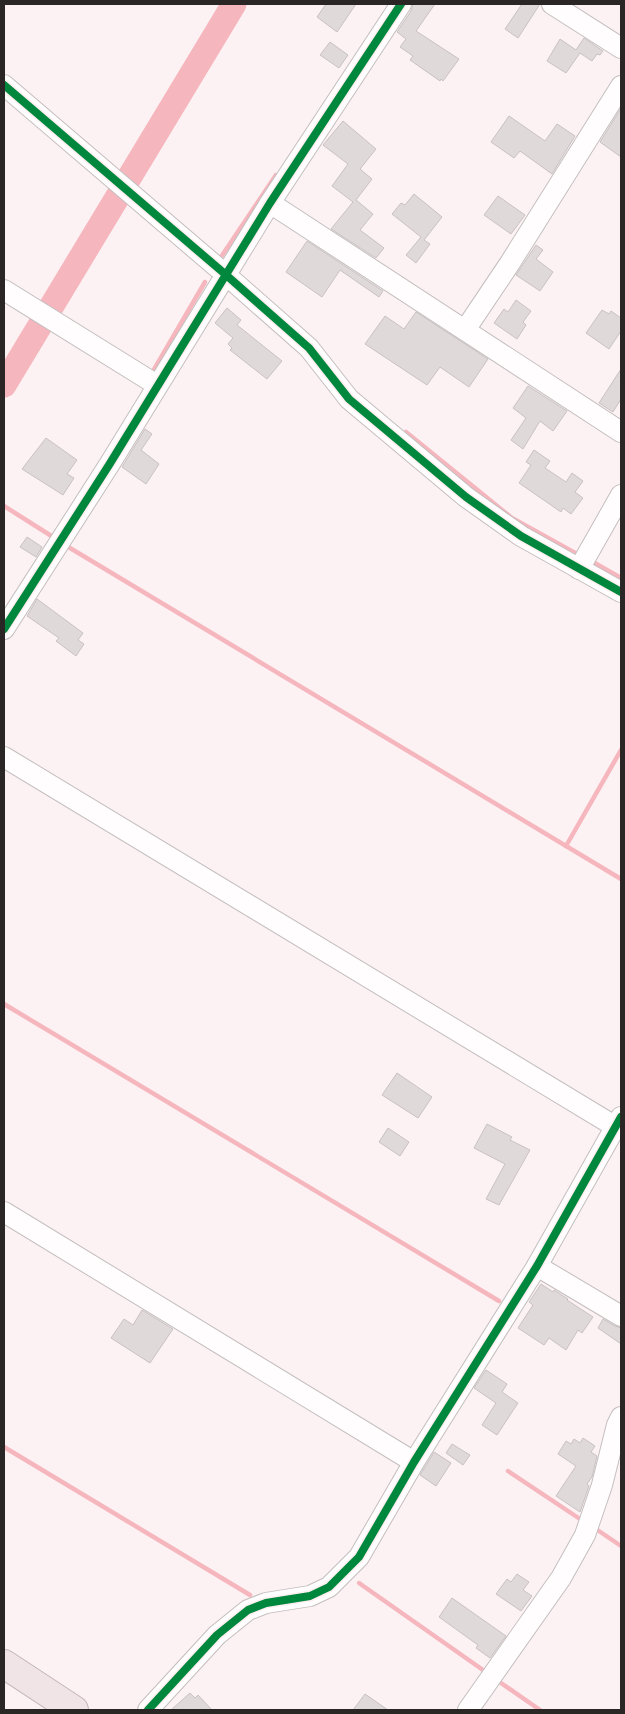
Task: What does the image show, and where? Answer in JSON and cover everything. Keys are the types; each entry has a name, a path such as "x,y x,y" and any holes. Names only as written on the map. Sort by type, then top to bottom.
{"highway":[{"path":"4,1664 74,1710"}],"street":[{"path":"4,629 109,465 270,203 401,4"},
{"path":"552,4 621,48"},
{"path":"4,85 309,348 349,399 466,497 521,536 621,592"},
{"path":"465,330 620,93"},
{"path":"270,203 621,432"},
{"path":"4,290 157,385"},
{"path":"579,569 621,495"},
{"path":"4,757 618,1122 537,1266 414,1462 359,1557 330,1587 310,1596 266,1603 248,1610 217,1635 148,1710"},
{"path":"4,1212 414,1462"},
{"path":"537,1266 621,1316"},
{"path":"468,1710 561,1578 585,1535 621,1417"}],"building":[{"path":"326,4 356,4 337,32 317,17"},
{"path":"413,4 435,4 416,31 459,59 443,81 441,79 440,81 410,60 413,56 400,47 406,39 397,32 411,11"},
{"path":"522,4 540,4 518,38 505,29"},
{"path":"584,38 603,51 600,55 597,54 592,61 580,53 566,73 547,61 560,39 576,50"},
{"path":"330,42 348,55 339,68 320,55"},
{"path":"621,108 621,157 600,142"},
{"path":"509,116 545,141 557,124 575,136 552,174 520,151 514,158 491,142"},
{"path":"343,121 376,149 360,169 372,179 356,200 373,214 360,230 384,248 376,258 331,229 353,202 332,186 348,164 323,145"},
{"path":"414,194 442,217 424,240 430,244 416,263 406,255 421,237 392,214 401,203 405,205"},
{"path":"498,196 525,215 511,234 484,215"},
{"path":"307,241 383,291 379,297 340,270 322,297 286,272"},
{"path":"536,245 543,250 536,259 553,272 540,291 516,275"},
{"path":"516,300 531,311 523,322 526,325 517,339 494,323 504,309 508,312"},
{"path":"227,308 241,320 237,325 282,361 267,379 230,350 232,348 228,344 233,338 215,323"},
{"path":"602,310 609,314 611,311 621,318 621,331 609,349 586,333"},
{"path":"416,312 488,359 469,387 440,367 427,385 365,344 385,316 404,329"},
{"path":"621,369 621,399 613,412 599,403"},
{"path":"528,386 567,411 553,431 540,421 523,449 511,440 526,418 513,408"},
{"path":"145,429 152,434 141,450 159,464 146,484 122,467"},
{"path":"46,438 77,460 67,474 74,478 63,495 22,469"},
{"path":"534,450 550,461 545,468 566,482 572,473 583,481 575,492 583,498 571,514 563,508 561,512 519,483 531,465 526,462"},
{"path":"27,537 42,547 36,557 20,547"},
{"path":"37,599 83,633 78,640 84,644 76,656 56,641 59,638 27,616"},
{"path":"397,1073 432,1097 418,1118 382,1095"},
{"path":"487,1124 512,1137 510,1140 530,1150 499,1205 486,1199 505,1164 474,1148"},
{"path":"388,1128 409,1142 400,1156 379,1142"},
{"path":"541,1284 553,1292 554,1290 593,1317 582,1333 578,1330 566,1350 549,1338 544,1345 518,1328 533,1305 529,1302"},
{"path":"142,1310 173,1329 150,1363 111,1338 124,1319 133,1325"},
{"path":"603,1319 621,1328 621,1344 598,1328"},
{"path":"486,1370 507,1384 502,1392 518,1403 497,1435 482,1425 496,1403 474,1388"},
{"path":"583,1438 595,1446 591,1452 597,1456 580,1512 556,1496 576,1466 558,1454 566,1441 571,1444 574,1439 580,1443"},
{"path":"452,1444 470,1455 463,1465 446,1453"},
{"path":"434,1452 451,1463 436,1486 420,1475"},
{"path":"517,1574 529,1582 523,1590 532,1596 521,1611 496,1594 507,1579 511,1582"},
{"path":"452,1598 506,1636 490,1658 476,1648 478,1645 439,1617"},
{"path":"190,1693 195,1698 198,1695 212,1710 171,1710"},
{"path":"365,1694 388,1710 353,1710"}],"waterway":[{"path":"4,385 234,4"},
{"path":"221,257 276,175"},
{"path":"150,371 152,373 205,282"},
{"path":"406,432 512,518 577,554"},
{"path":"4,506 53,537"},
{"path":"65,545 621,879"},
{"path":"593,562 621,578"},
{"path":"566,846 621,750"},
{"path":"4,1004 499,1301"},
{"path":"4,1447 250,1595"},
{"path":"508,1471 580,1519"},
{"path":"596,1529 621,1546"},
{"path":"359,1583 483,1670"},
{"path":"501,1683 540,1710"}],"cycle path":[{"path":"4,629 109,465 270,203 401,4"},
{"path":"4,85 309,348 349,399 466,497 521,536 621,592"},
{"path":"148,1710 217,1635 248,1610 266,1603 310,1596 329,1587 359,1557 414,1462 537,1266 621,1117"}]}
